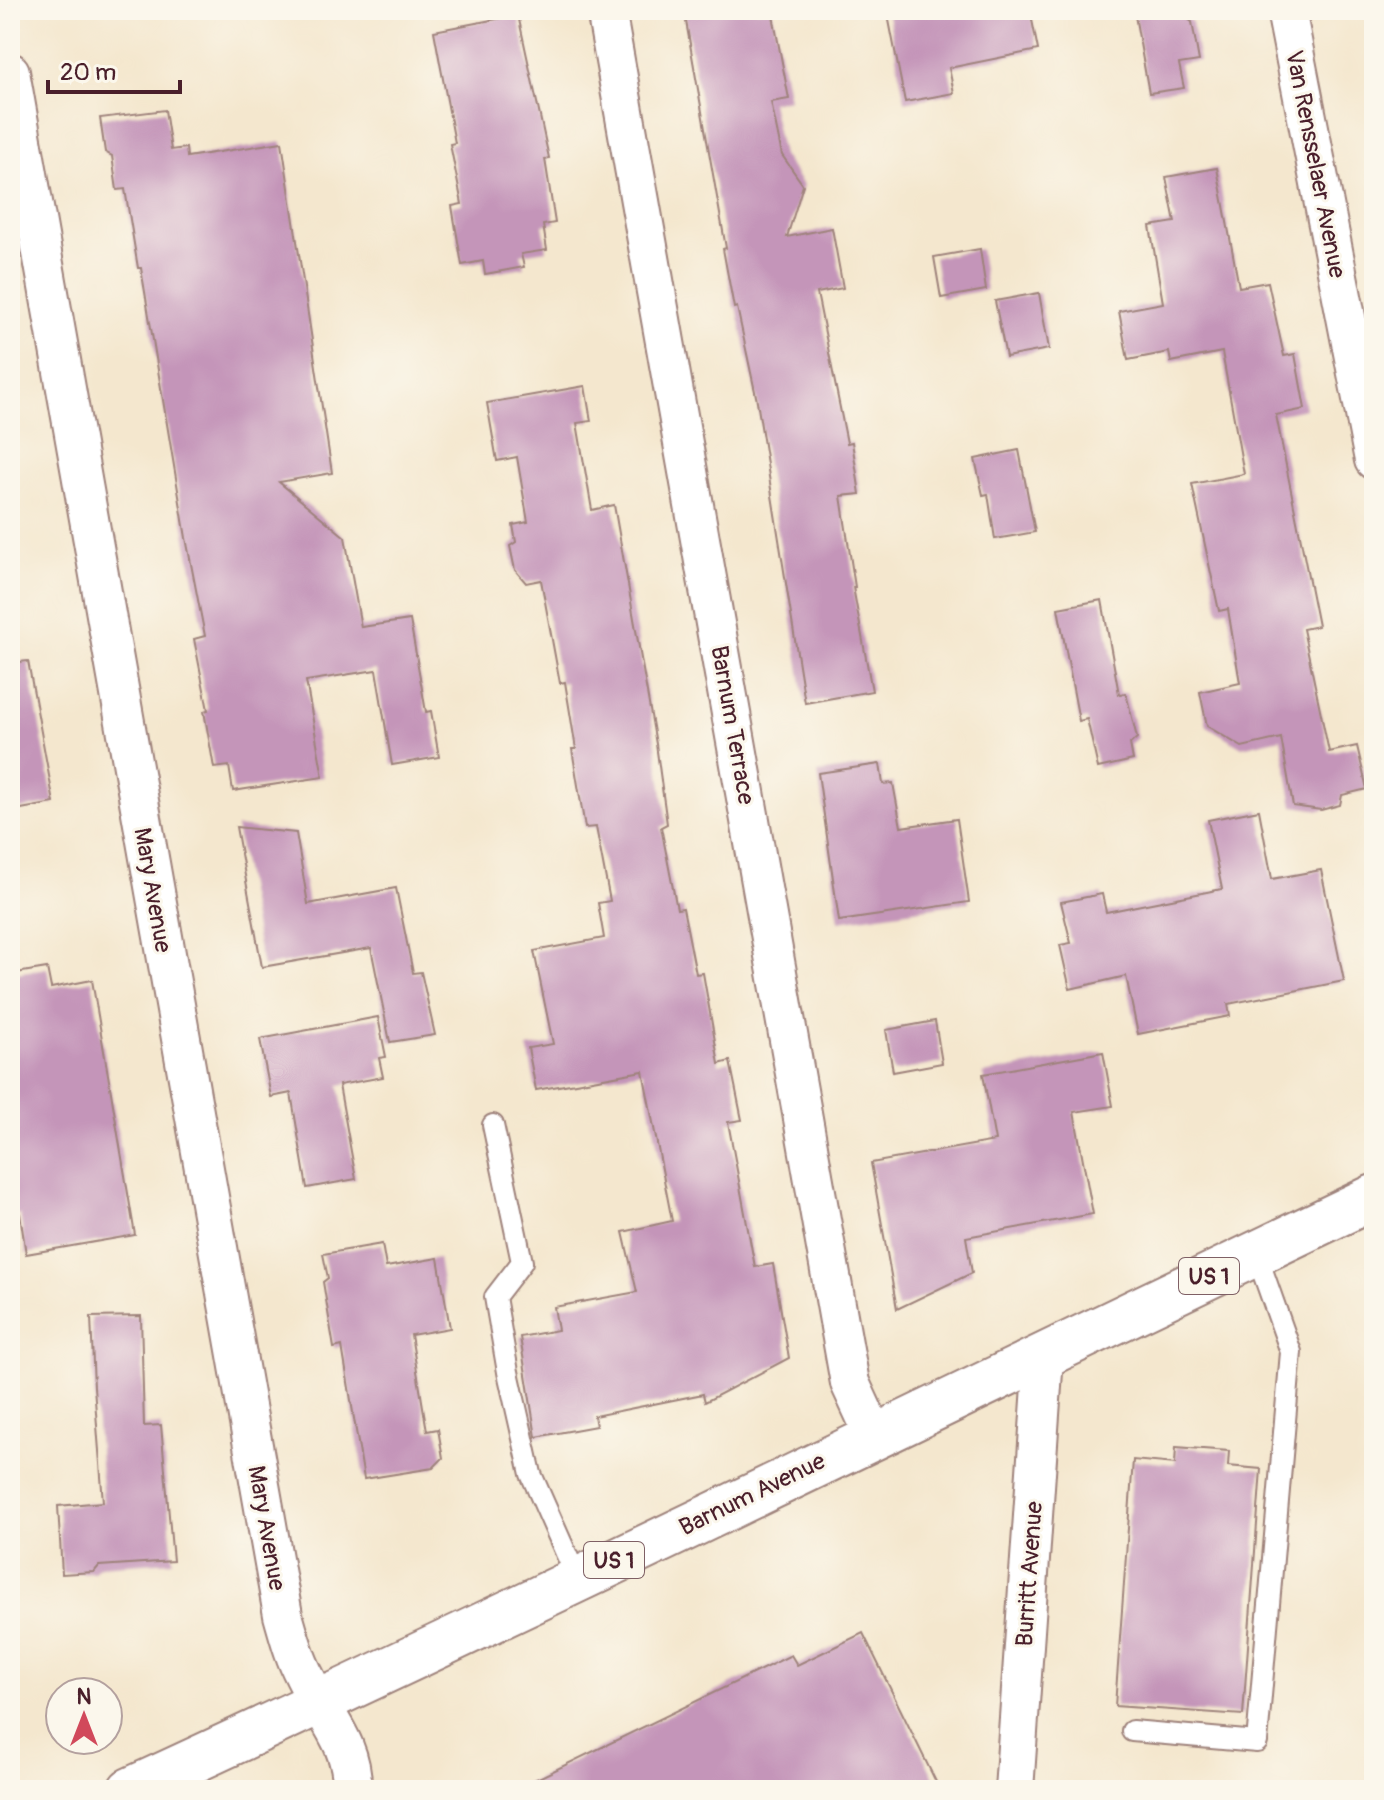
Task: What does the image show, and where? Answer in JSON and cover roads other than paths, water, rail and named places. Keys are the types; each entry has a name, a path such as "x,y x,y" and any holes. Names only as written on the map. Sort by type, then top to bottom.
{"main road":[{"name":"Barnum Avenue","path":"130,1790 1044,1357 1374,1197"}],"street":[{"name":"Barnum Terrace","path":"606,10 850,1383 874,1435"},
{"name":"Van Rensselaer Avenue","path":"1286,10 1374,460"},
{"name":"Mary Avenue","path":"10,72 283,1615 292,1649 318,1702 347,1750 353,1769 352,1790"},
{"name":"Burritt Avenue","path":"1014,1790 1044,1357"}],"lane":[{"path":"493,1125 522,1262 495,1297 508,1372 531,1474 577,1578"},
{"path":"1132,1731 1257,1742 1291,1352 1256,1253"}]}
